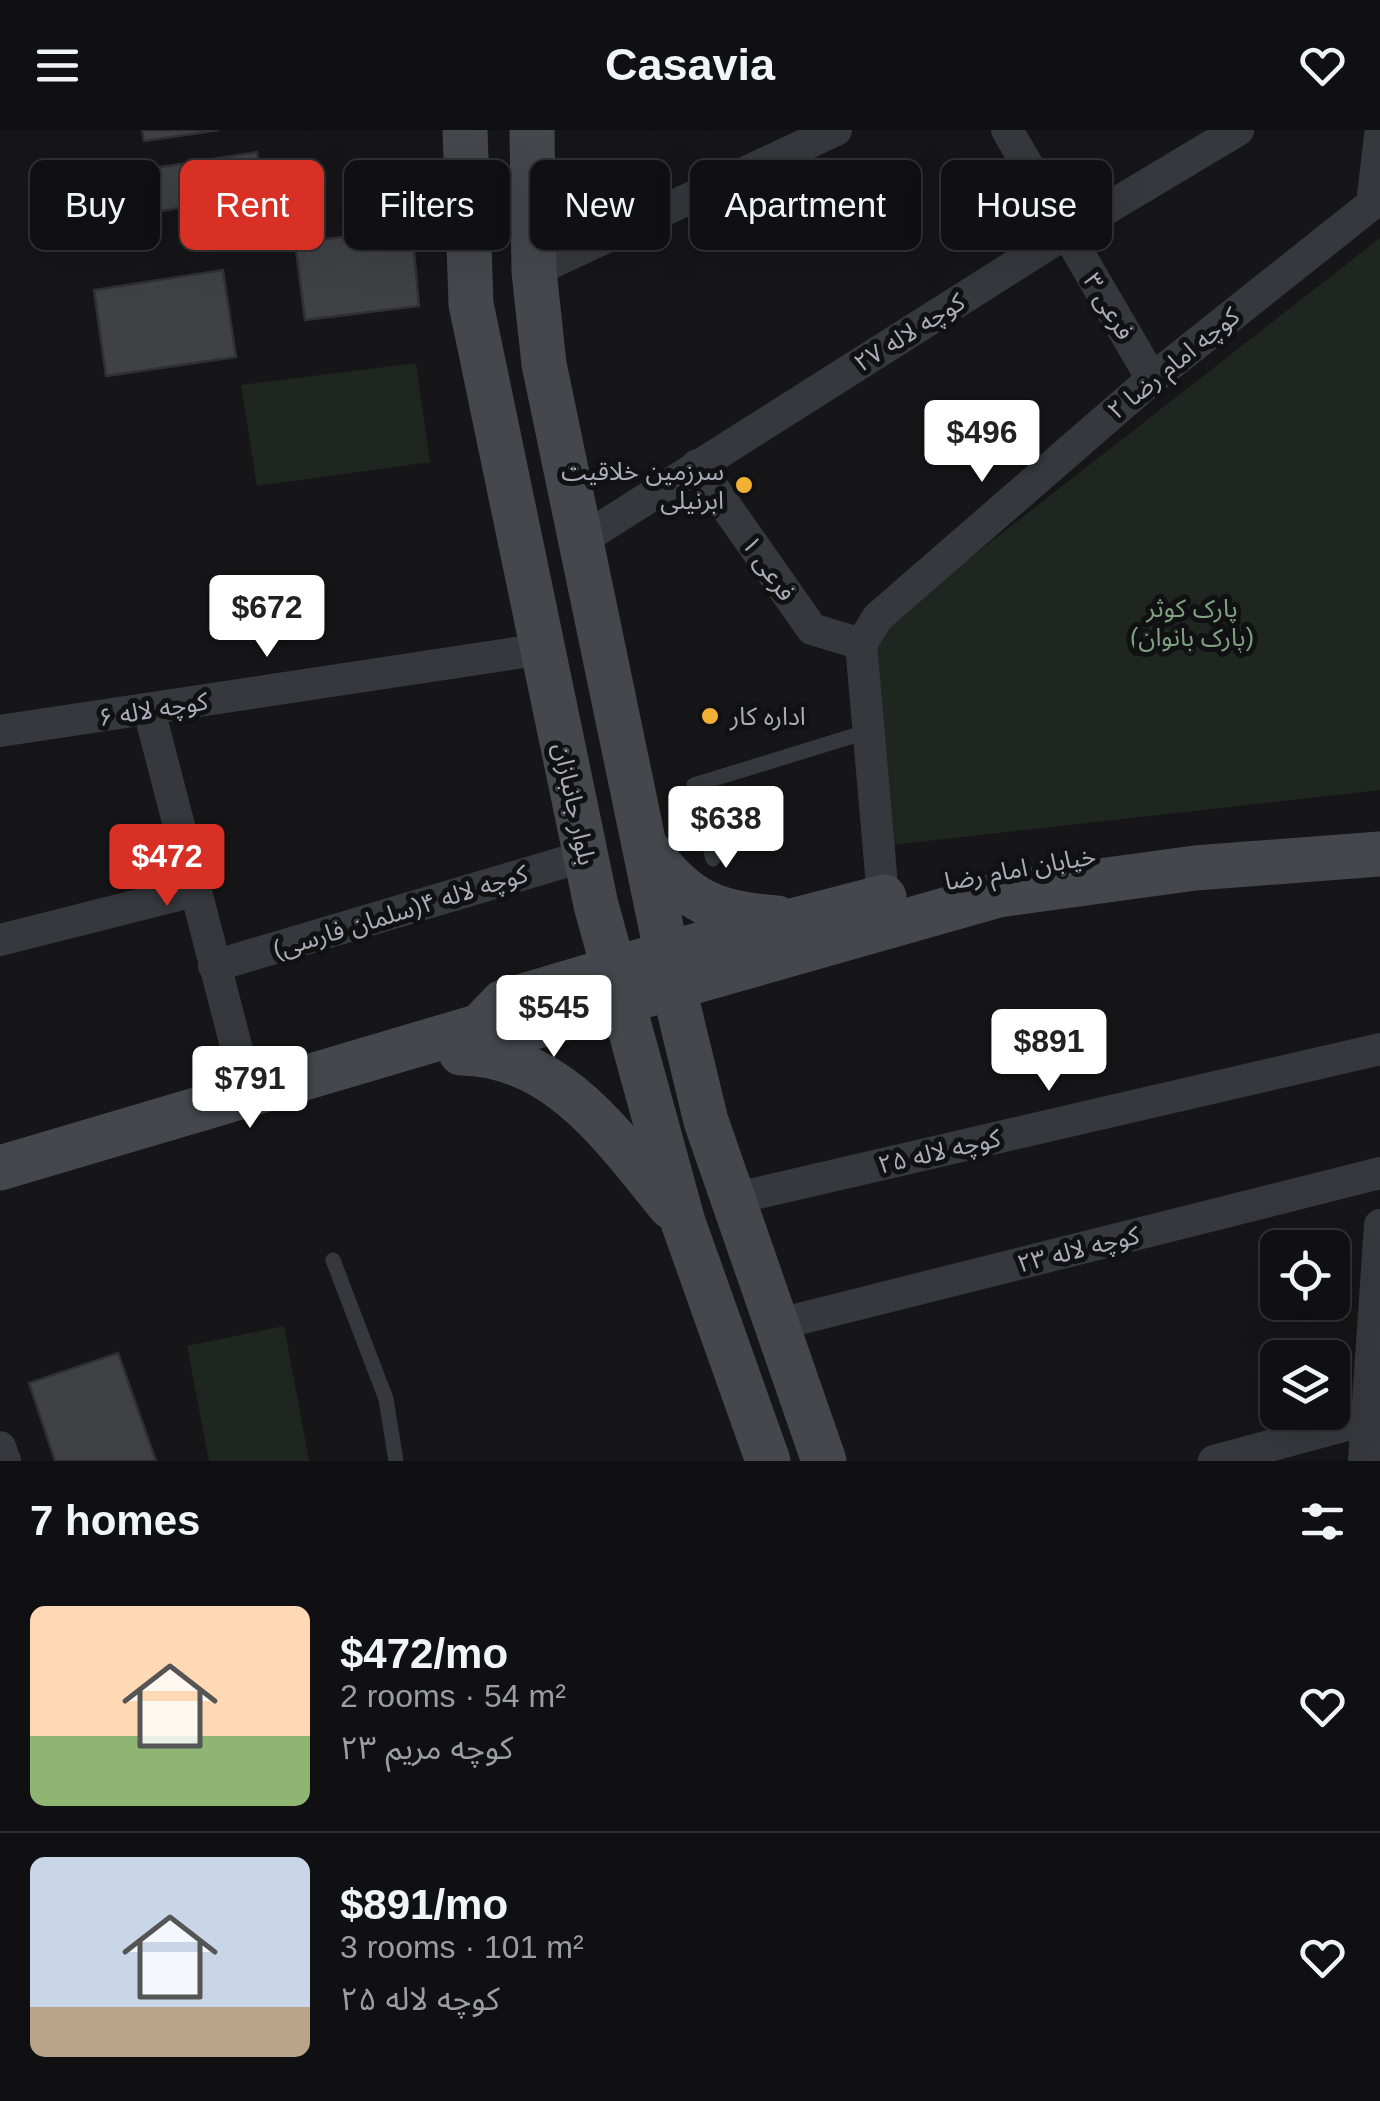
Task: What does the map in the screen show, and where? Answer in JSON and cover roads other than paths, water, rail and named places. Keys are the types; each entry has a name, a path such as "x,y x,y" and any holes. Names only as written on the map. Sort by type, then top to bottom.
{"street":[{"name":"بلوار جانبازان","path":"465,130 471,304 596,905 682,1222 768,1461"},
{"path":"532,130 534,271 544,364 671,971 706,1120 824,1461"},
{"path":"534,271 836,130"},
{"name":"فرعی ۳","path":"1007,130 1024,160"},
{"name":"کوچه لاله ۲۷","path":"1112,205 1238,130"},
{"path":"1376,204 1380,136"},
{"name":"کوچه امام رضا ۲","path":"860,644 878,617 1152,378 1376,204"},
{"name":"کوچه لاله ۲۷","path":"583,539 1039,250"},
{"name":"فرعی ۳","path":"1076,250 1152,378"},
{"name":"فرعی ۱","path":"696,466 812,629 860,644"},
{"path":"860,644 883,897"},
{"name":"کوچه لاله ۶","path":"0,732 543,650"},
{"path":"150,710 248,1092"},
{"name":"خیابان امام رضا","path":"671,971 996,883 1190,842 1380,829"},
{"path":"645,844 676,887 747,916 794,920"},
{"name":"خیابان امام رضا","path":"671,971 794,920 883,897 996,883 1380,854"},
{"name":"کوچه لاله ۴(سلمان فارسی)","path":"214,966 585,856"},
{"path":"0,940 194,891"},
{"path":"596,905 621,913 642,908 656,892"},
{"path":"0,1168 480,1026 503,1002 618,986 671,971"},
{"path":"416,1044 433,1053 506,1058 541,1073 573,1097 618,1142 682,1222"},
{"name":"کوچه لاله ۲۵","path":"732,1200 1380,1049"},
{"path":"657,1133 706,1120"},
{"name":"کوچه لاله ۲۳","path":"776,1325 1380,1174"},
{"path":"1364,1461 1377,1318 1380,1225"},
{"path":"1214,1461 1366,1420"},
{"path":"0,1447 4,1461"}],"lane":[{"path":"712,859 694,785 866,732"},
{"path":"333,1260 386,1399 396,1461"}],"place":[{"name":"سرزمین خلاقیت ابرنیلی","path":"744,485"},
{"name":"اداره کار","path":"710,716"}],"park label":[{"name":"پارک کوثر (پارک بانوان)","path":"1192,622"}]}
